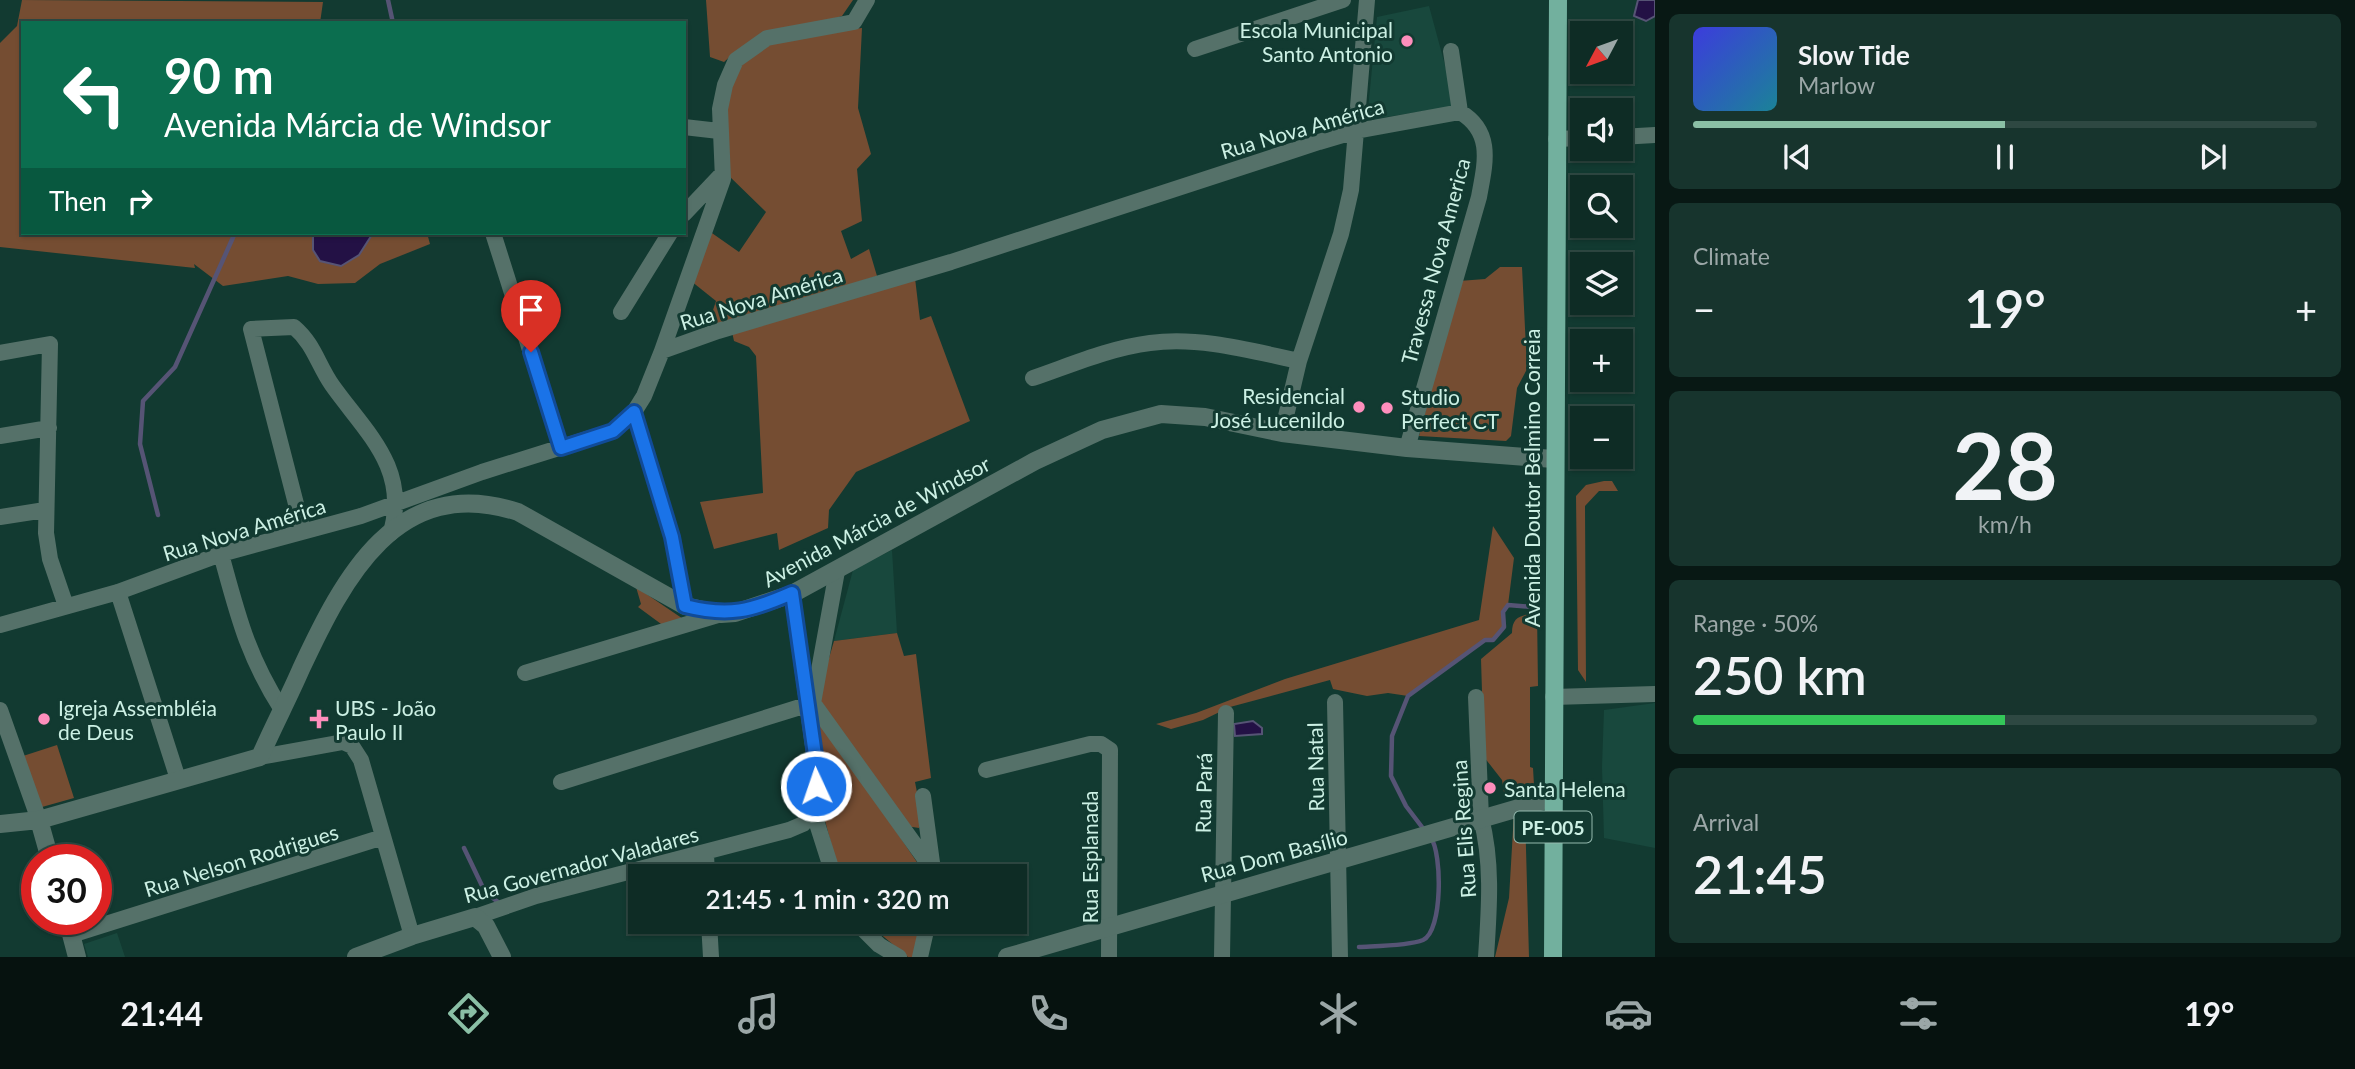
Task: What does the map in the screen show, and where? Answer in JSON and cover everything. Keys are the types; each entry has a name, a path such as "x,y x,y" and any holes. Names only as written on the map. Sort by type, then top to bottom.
{"main road":[{"name":"Avenida Doutor Belmino Correia","path":"1553,957 1553,459 1558,0"}],"street":[{"path":"662,351 723,174 719,131 725,85 736,60 767,38 855,22 867,0"},
{"path":"1195,49 1343,0"},
{"path":"1282,433 1299,361 1341,234 1351,190 1367,0"},
{"path":"1451,51 1460,112"},
{"name":"Rua Nova América","path":"0,625 118,592 221,554 396,503 613,431 634,412 645,396 662,351 1356,131 1460,112"},
{"name":"Travessa Nova America","path":"1407,448 1479,197 1486,161 1481,133 1471,119 1460,112"},
{"path":"686,127 719,131"},
{"path":"1633,136 1655,135"},
{"path":"1556,139 1570,138"},
{"path":"686,212 723,174"},
{"path":"494,235 561,448"},
{"path":"621,312 669,235"},
{"path":"303,531 251,329 294,327 304,336 333,386 360,417 380,450 395,484 396,503 391,533"},
{"path":"1032,378 1126,347 1154,342 1231,347 1299,361"},
{"path":"0,353 50,344 45,510 50,559 66,606"},
{"path":"634,412 672,537 685,606"},
{"name":"Avenida Márcia de Windsor","path":"260,757 335,598 363,559 391,533 426,512 461,503 495,505 530,518 685,606 721,614 756,608 792,593 837,571 1035,461 1102,430 1161,414 1205,417 1282,433 1407,448 1553,459"},
{"path":"0,436 49,428"},
{"path":"0,517 45,510"},
{"path":"221,554 244,641 261,678 282,710"},
{"path":"837,571 810,704 926,864"},
{"path":"118,592 178,779"},
{"path":"792,593 810,704 817,775 813,811 830,864"},
{"path":"525,673 721,614"},
{"path":"1553,697 1655,694"},
{"name":"Rua Elis Regina","path":"1476,697 1481,818 1486,837 1490,907 1486,957"},
{"name":"Rua Natal","path":"1335,702 1340,957"},
{"path":"561,782 810,704"},
{"path":"0,710 46,844"},
{"name":"Rua Pará","path":"1222,957 1226,713"},
{"path":"0,824 39,820 260,757 348,742 361,760 412,936"},
{"name":"Rua Esplanada","path":"986,770 1090,744 1106,746 1111,757 1109,957"},
{"path":"923,796 932,864"},
{"name":"Rua Dom Basílio","path":"1007,957 1222,892 1339,862 1553,798"},
{"name":"Rua Governador Valadares","path":"356,957 536,896 789,831 803,824 813,811"},
{"name":"Rua Nelson Rodrigues","path":"112,915 383,837"},
{"path":"706,853 706,864"},
{"path":"475,917 486,926 502,957"},
{"path":"710,934 711,957"},
{"path":"867,934 878,945 899,957"},
{"path":"920,957 925,934"},
{"path":"71,935 77,957"}],"shaded area":[{"path":"22,0 323,2 320,21 21,21 21,235 428,235 430,244 380,264 355,283 318,284 288,276 223,286 194,264 195,268 0,247 0,43 17,26"},
{"path":"706,0 853,0 842,16 734,53 724,62 710,57"},
{"path":"1638,0 1655,0 1655,16 1646,21 1634,16"},
{"name":"Escola Municipal Santo Antonio","path":"1429,6 1456,106 1367,120 1377,17"},
{"path":"862,28 858,108 871,154 857,169 862,221 841,231 851,259 869,249 877,276 717,327 712,313 716,301 691,281 709,231 739,252 766,212 727,174 726,105 734,70 743,57 764,43"},
{"path":"313,235 372,235 359,255 341,266 320,261 313,250"},
{"path":"1500,267 1522,267 1527,369 1517,388 1511,436 1506,441 1419,436 1459,281 1485,279"},
{"path":"915,278 920,320 931,316 970,421 856,472 829,510 828,528 779,550 777,533 714,549 700,502 763,493 756,356 749,347 734,341 732,332"},
{"path":"1612,481 1618,491 1599,491 1585,506 1586,682 1578,670 1576,496 1586,485"},
{"path":"1493,526 1514,558 1508,605 1503,612 1504,627 1493,640 1485,640 1408,696 1388,693 1367,696 1333,689 1330,680 1230,707 1203,720 1171,729 1156,724 1196,713 1285,679 1479,620"},
{"path":"892,550 897,633 834,641 853,570"},
{"path":"636,587 692,625 672,632 638,607 641,604"},
{"path":"1537,612 1538,686 1530,687 1530,767 1533,768 1534,785 1525,794 1505,799 1502,780 1484,757 1481,659 1512,633 1516,620"},
{"path":"897,633 904,656 916,654 931,778 915,782 921,813 919,828 906,826 817,699 834,641"},
{"path":"1655,703 1655,848 1604,838 1602,767 1604,710"},
{"path":"814,719 839,747 918,864 837,864 820,802"},
{"path":"1253,721 1262,728 1262,734 1235,736 1234,724"},
{"path":"57,745 74,798 42,807 23,756"},
{"path":"1514,813 1525,813 1529,957 1495,957 1509,898"},
{"path":"117,933 125,957 88,957 84,944"},
{"path":"880,934 921,934 917,957 908,957"}],"waterway":[{"path":"388,0 393,21"},
{"path":"158,515 140,444 143,401 175,367 234,235"},
{"path":"1425,831 1406,806 1391,776 1392,736 1408,696 1485,640 1493,640 1504,627 1503,612 1508,605 1532,607"},
{"path":"1359,947 1409,943 1423,940 1430,934 1439,891 1437,859 1431,838"},
{"path":"464,848 485,892 498,902"}],"place":[{"name":"Escola Municipal Santo Antonio","path":"1407,41"},
{"name":"Residencial José Lucenildo","path":"1359,407"},
{"name":"Studio Perfect CT","path":"1387,408"},
{"name":"Igreja Assembléia de Deus","path":"44,719"},
{"name":"UBS - João Paulo II","path":"319,719"},
{"name":"Santa Helena","path":"1490,788"}],"route":[{"path":"531,352 561,448 613,431 634,412 672,537 685,606 721,614 735,613 764,606 792,593 816,762 816,786"}]}
